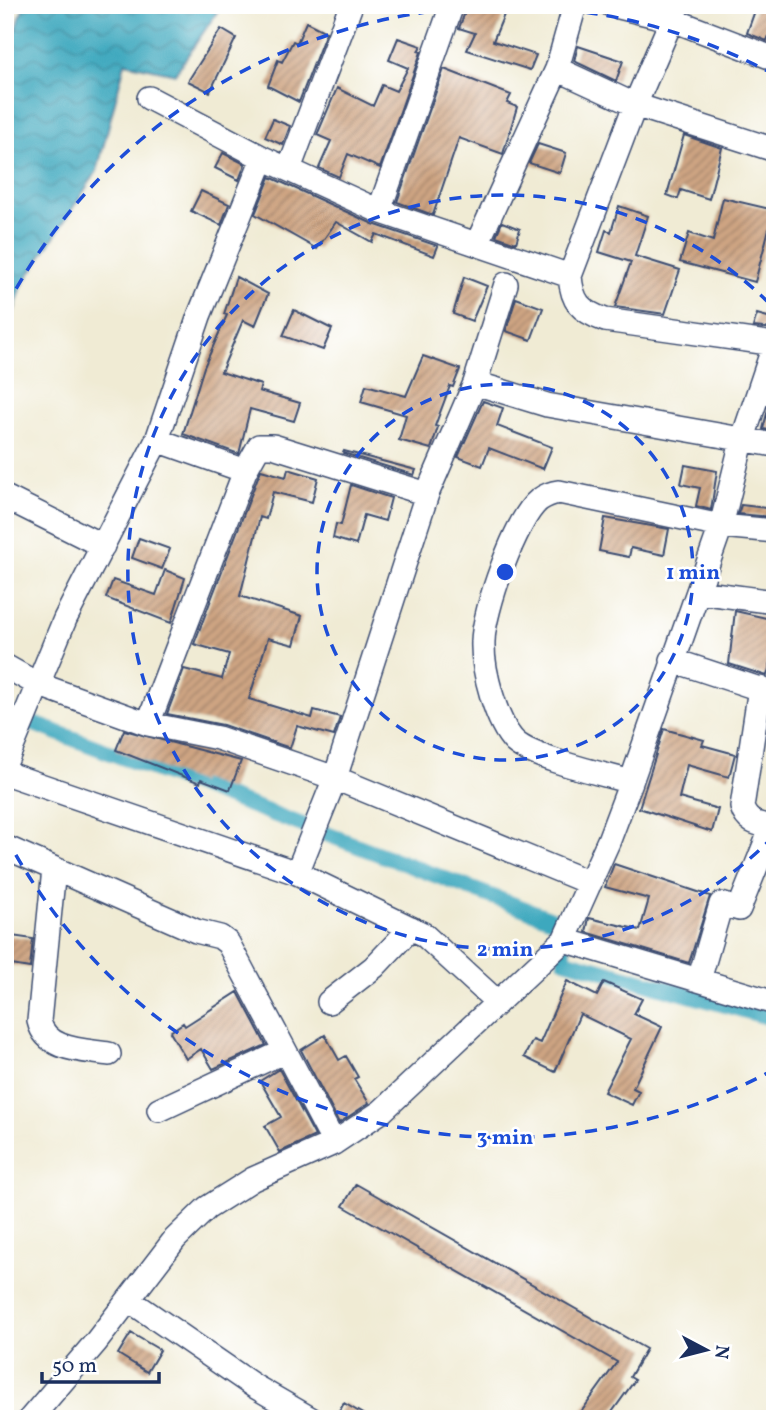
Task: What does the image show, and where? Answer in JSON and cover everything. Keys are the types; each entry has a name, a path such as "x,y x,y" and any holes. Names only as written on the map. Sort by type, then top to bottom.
{"street":[{"path":"289,169 351,5"},
{"path":"379,211 452,5"},
{"path":"477,244 557,69 575,5"},
{"path":"611,5 676,13 775,59"},
{"path":"30,1419 129,1300 175,1239 207,1208 253,1179 334,1143 410,1087 561,942 590,883 631,782 721,526 742,441 774,351 605,320 586,313 572,297 570,276 635,105 676,13"},
{"path":"557,69 635,105 775,150"},
{"path":"149,98 263,158 379,211 570,276"},
{"path":"5,764 65,619 157,440 199,316 263,158"},
{"path":"297,873 335,778 428,494 475,383 506,284"},
{"path":"475,383 547,405 775,445"},
{"path":"157,440 245,471"},
{"path":"148,724 245,471 259,446 272,446 428,494"},
{"path":"631,782 531,752 516,743 503,727 485,669 482,640 491,598 513,542 537,501 548,494 559,492 721,526 775,531"},
{"path":"5,497 103,546"},
{"path":"698,592 775,602"},
{"path":"672,660 767,691 742,807 745,816 752,823 774,828 738,909 721,904 699,980"},
{"path":"5,666 37,684 148,724 218,738 335,778 590,883"},
{"path":"5,773 297,873 411,928 437,946 496,1002"},
{"path":"5,847 196,931 220,937 228,943 283,1052 334,1143"},
{"path":"54,869 39,1021 41,1031 49,1040 62,1046 109,1054"},
{"path":"329,1002 374,967 411,928"},
{"path":"561,942 775,1003"},
{"path":"159,1110 283,1052"},
{"path":"129,1300 299,1416"}],"water":[{"path":"24,5 222,5 175,74 125,63 97,171 22,286 5,341 5,65"}],"building":[{"path":"468,5 508,5 493,41 536,55 530,70 467,50 475,33 459,28"},
{"path":"757,5 775,5 775,19 767,41 747,33"},
{"path":"306,22 326,32 299,102 268,86 278,60 282,62 293,41 297,43"},
{"path":"221,29 236,38 210,92 188,81"},
{"path":"398,38 421,46 418,51 421,52 380,168 348,154 339,177 319,168 331,141 317,135 337,88 373,106 382,85 396,91 408,68 389,60"},
{"path":"578,46 623,61 616,81 574,61"},
{"path":"444,69 511,95 507,103 517,107 503,154 459,138 433,215 397,202"},
{"path":"273,119 290,126 283,145 265,137"},
{"path":"684,135 722,148 709,199 681,190 678,199 667,195"},
{"path":"538,144 566,153 560,173 529,163"},
{"path":"223,153 245,164 239,180 215,168"},
{"path":"270,177 373,224 438,246 434,256 376,234 372,242 336,222 317,249 255,214"},
{"path":"201,191 229,204 221,225 191,211"},
{"path":"723,198 774,210 755,282 680,262 689,233 713,241"},
{"path":"619,206 648,216 635,256 680,270 665,314 615,307 631,262 599,252 606,230 611,232"},
{"path":"502,222 520,229 516,243 496,236"},
{"path":"236,277 268,294 255,326 243,320 221,372 261,385 259,391 300,403 294,421 250,409 239,454 183,434 204,367 227,315 224,314"},
{"path":"464,277 487,286 472,321 453,314"},
{"path":"516,298 543,308 531,340 506,331"},
{"path":"294,310 332,329 323,350 283,336"},
{"path":"757,314 775,319 775,329 753,327"},
{"path":"423,356 460,369 453,387 450,386 435,426 438,427 431,449 399,440 406,415 361,402 366,385 406,396"},
{"path":"483,401 503,408 497,426 552,447 543,469 489,448 482,466 458,457"},
{"path":"770,402 775,402 775,431 763,429"},
{"path":"344,451 416,470 414,475 343,453"},
{"path":"685,465 717,471 711,510 696,506 700,488 681,484"},
{"path":"288,469 318,478 312,502 273,492 266,519 260,517 240,596 302,616 294,645 268,638 249,699 312,718 314,710 340,717 334,736 297,726 290,748 223,725 167,714 184,669 222,679 229,654 194,644 261,470 286,477"},
{"path":"351,485 391,498 385,521 364,515 356,545 333,538 336,524 341,525"},
{"path":"741,505 774,509 773,517 738,514"},
{"path":"605,518 669,529 664,555 631,548 629,557 599,551"},
{"path":"139,538 170,549 162,569 132,558"},
{"path":"165,570 185,578 171,623 106,598 113,580 156,595"},
{"path":"735,611 775,620 775,645 767,676 729,664"},
{"path":"664,729 704,740 702,745 735,754 729,777 687,765 679,798 718,809 712,832 639,808"},
{"path":"124,730 241,761 230,790 201,779 200,783 116,750"},
{"path":"614,864 710,896 689,963 586,932 589,918 640,930 649,899 605,887"},
{"path":"5,935 33,939 30,968 5,964"},
{"path":"567,981 597,996 604,982 642,999 634,1014 662,1027 633,1088 639,1091 632,1105 604,1092 631,1039 580,1014 555,1072 524,1057 533,1040 540,1043"},
{"path":"238,992 266,1045 213,1069 201,1049 186,1059 170,1032 183,1023 185,1026"},
{"path":"325,1035 339,1060 346,1056 358,1077 354,1079 369,1103 339,1123 301,1050"},
{"path":"279,1069 315,1136 280,1152 265,1126 281,1117 260,1081"},
{"path":"356,1184 646,1349 630,1377 635,1380 607,1419 576,1419 617,1362 343,1206"},
{"path":"131,1333 160,1350 147,1372 118,1354"},
{"path":"344,1403 371,1419 335,1419"}],"waterway":[{"path":"5,713 557,921 565,960 775,1019"}]}
